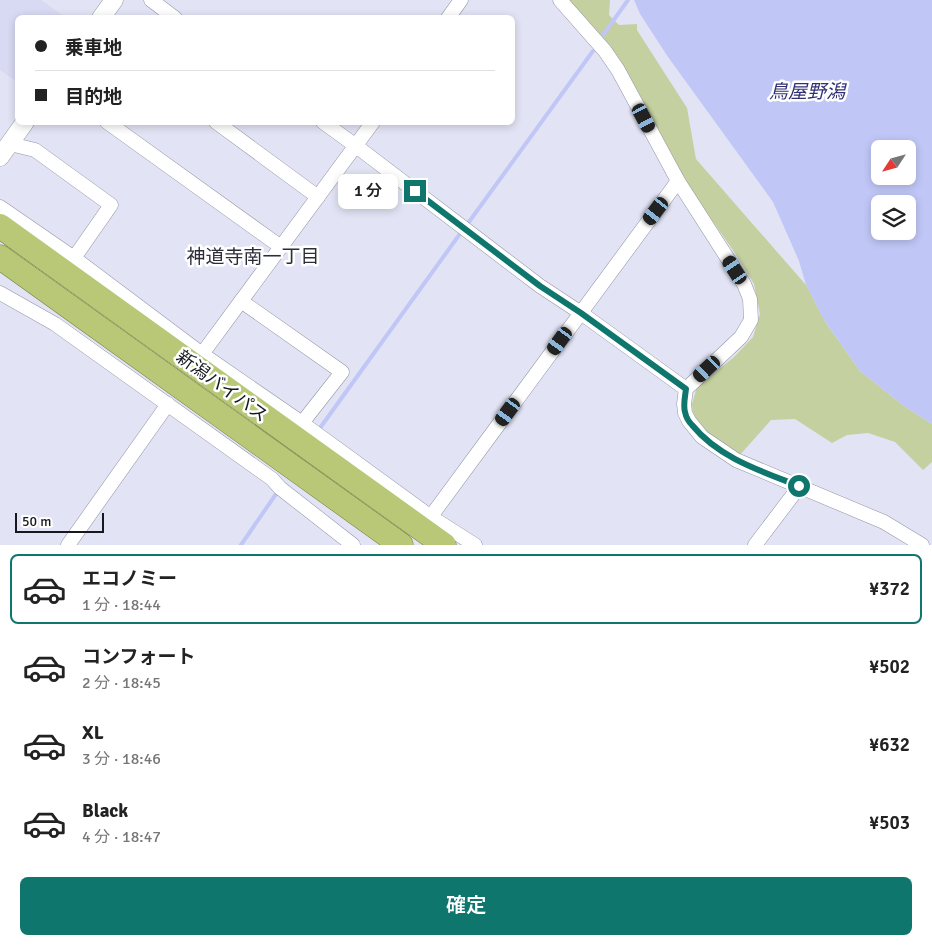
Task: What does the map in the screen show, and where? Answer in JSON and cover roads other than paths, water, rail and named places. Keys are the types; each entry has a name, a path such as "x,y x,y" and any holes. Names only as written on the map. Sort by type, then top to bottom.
{"highway":[{"name":"新潟バイパス","path":"0,226 444,545"},
{"name":"新潟バイパス","path":"0,257 401,545"},
{"path":"350,508 396,545"}],"street":[{"path":"103,15 114,0"},
{"path":"150,0 171,15"},
{"path":"450,15 461,0"},
{"path":"560,0 605,51 618,70 678,181 744,284 750,299 751,320 741,337 686,389 684,404 685,413 689,421 702,437 736,460 884,522 922,545"},
{"path":"5,151 23,125"},
{"path":"111,125 281,247"},
{"path":"220,125 318,197"},
{"path":"328,125 540,286 581,313 686,389"},
{"path":"202,354 371,125"},
{"path":"5,151 35,150 111,205 74,258"},
{"path":"428,520 678,181"},
{"path":"0,207 74,258 202,354 302,423 428,520 475,545"},
{"path":"0,294 55,324 168,404 272,479 280,488 353,545"},
{"path":"241,301 342,372 302,423"},
{"path":"68,545 168,404"},
{"path":"755,545 799,486"}],"water":[{"name":"鳥屋野潟","path":"634,0 932,0 932,424 904,406 860,371 824,320 806,285 799,261 773,202 668,57 640,14"}],"waterway":[{"path":"603,35 628,0"},
{"path":"466,226 593,51"},
{"path":"320,428 462,231"},
{"path":"241,545 276,494"}],"district":[{"name":"神道寺南一丁目","path":"253,257"}]}
